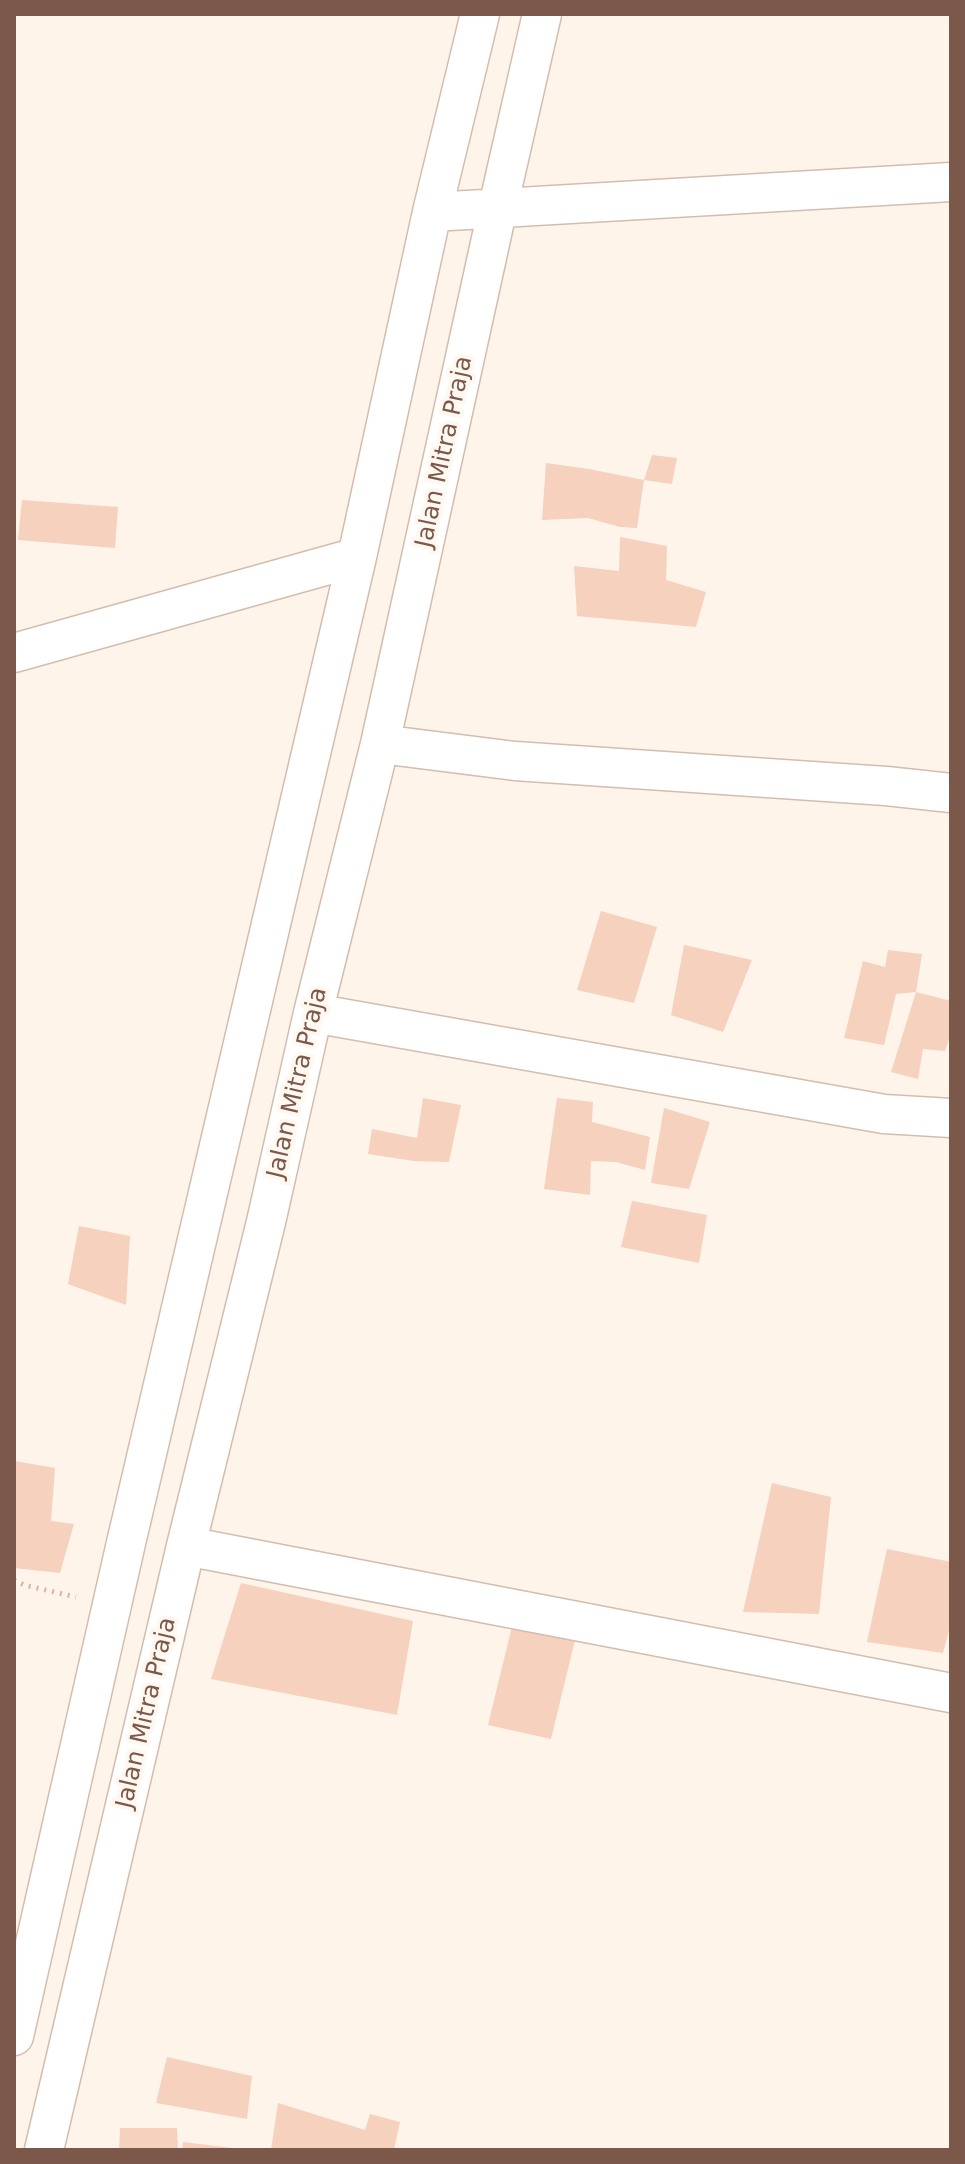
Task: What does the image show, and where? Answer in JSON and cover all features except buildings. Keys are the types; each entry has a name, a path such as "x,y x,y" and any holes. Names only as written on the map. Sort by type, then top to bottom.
{"street":[{"path":"14,2036 480,14"},
{"name":"Jalan Mitra Praja","path":"44,2150 313,1013 380,744 542,14"},
{"path":"432,212 951,182"},
{"path":"14,653 357,557"},
{"path":"380,744 515,761 951,793"},
{"path":"313,1013 884,1114 951,1118"},
{"path":"186,1546 951,1693"}],"path":[{"path":"14,1580 112,1606"}]}
